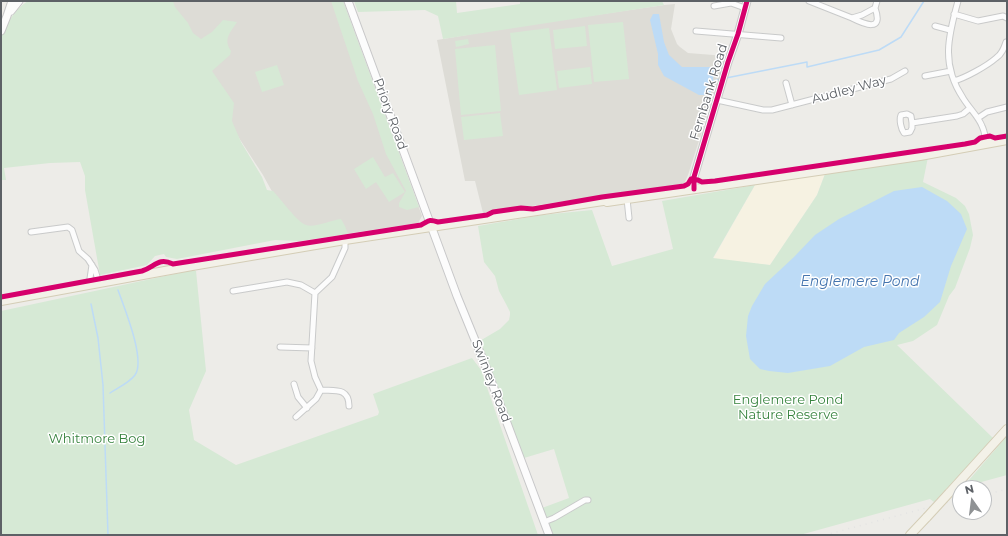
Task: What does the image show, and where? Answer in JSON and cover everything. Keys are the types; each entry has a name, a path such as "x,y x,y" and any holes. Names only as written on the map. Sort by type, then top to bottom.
{"main road":[{"path":"8,16 12,1"},
{"path":"1,30 8,16 19,1"},
{"name":"Priory Road","path":"348,1 432,227"},
{"name":"Fernbank Road","path":"694,189 694,178 746,5"},
{"path":"1,300 345,240 920,156 1007,140"},
{"name":"Swinley Road","path":"432,227 549,535"},
{"path":"910,535 1007,429"}],"street":[{"path":"809,1 866,25 872,25 875,23 877,17 875,8 877,1"},
{"path":"958,1 950,30 948,46 951,71 954,81 984,130 986,144"},
{"path":"714,6 731,3 746,5"},
{"path":"852,18 862,15 875,8"},
{"path":"954,14 978,21 1002,16 1007,18"},
{"path":"935,26 950,30"},
{"path":"696,31 781,38"},
{"path":"954,81 964,78 997,58 1003,50 1006,42"},
{"name":"Audley Way","path":"717,100 766,110 792,105 891,79 905,71"},
{"path":"925,76 951,71"},
{"path":"786,83 792,105"},
{"path":"978,118 987,112 1007,107"},
{"path":"912,123 961,115 970,108"},
{"path":"627,199 629,218"},
{"path":"72,222 72,230 79,251 92,265 100,283"},
{"path":"31,232 68,227 72,230"},
{"path":"321,390 312,368 315,293 332,277 345,248 345,240"},
{"path":"89,285 92,265"},
{"path":"233,291 287,282 301,284 315,293"},
{"path":"280,348 312,348"},
{"path":"294,384 298,397 307,408"},
{"path":"321,390 335,390 342,392 349,401 349,406"},
{"path":"296,417 316,399 321,390"},
{"path":"544,522 554,518 585,500 588,500"}],"shaded area":[{"path":"150,1 343,1 422,216 418,223 299,241 263,175"},
{"path":"675,4 671,29 677,44 688,53 726,56 684,184 483,213 475,181 465,181 437,40 520,26"},
{"path":"825,174 817,195 770,265 713,259 755,185"}],"green space":[{"path":"28,1 173,1 175,7 188,23 193,33 201,39 212,32 223,20 237,22 228,36 228,43 231,51 230,55 212,71 234,103 232,121 241,142 262,177 267,190 273,191 298,220 310,226 341,219 348,234 299,241 275,240 177,259 166,257 164,254 155,256 147,265 100,275 85,190 85,176 80,162 50,163 4,168 6,180 1,180 1,37 12,17 23,4"},
{"path":"331,1 343,1 419,207 407,210 399,207 399,203 406,191 386,154 373,114 358,81"},
{"path":"354,1 456,1 457,13 520,4 520,1 662,1 664,5 443,39 438,16 425,10 358,12"},
{"path":"623,22 629,79 594,82 588,25"},
{"path":"585,26 587,46 555,49 553,30"},
{"path":"549,28 557,90 519,95 510,33"},
{"path":"468,39 469,44 456,47 455,41"},
{"path":"495,45 501,111 461,115 455,49"},
{"path":"277,65 284,85 262,92 255,72"},
{"path":"590,67 592,84 559,88 557,71"},
{"path":"500,113 503,136 464,140 461,117"},
{"path":"373,157 385,177 393,173 405,192 389,202 376,182 366,189 354,169"},
{"name":"Englemere Pond Nature Reserve","path":"928,157 923,182 956,198 965,206 969,214 973,235 970,248 955,288 949,296 937,325 913,341 897,345 994,438 955,480 952,480 952,483 934,502 930,499 800,535 553,535 542,508 569,498 554,449 524,458 494,378 478,342 500,329 509,320 510,312 499,291 495,276 484,262 478,226 542,215 592,210 612,266 673,249 662,201 755,185 713,258 770,265 817,195 825,174"},
{"name":"Whitmore Bog","path":"193,270 196,271 206,371 189,410 194,440 236,465 378,415 379,412 373,394 472,358 481,370 538,535 1,535 1,311"},
{"path":"1007,436 1007,475 989,480 969,480"}],"water":[{"path":"653,14 659,14 664,42 669,55 682,67 714,67 710,95 699,95 664,76 658,65 658,54 650,20"},
{"name":"Englemere Pond","path":"922,187 947,201 961,214 967,229 951,266 940,302 924,317 899,333 894,340 864,347 830,366 788,373 760,369 750,359 746,336 748,316 765,284 815,235 839,219 894,191"}],"waterway":[{"path":"726,78 807,62 807,67 879,50 901,37 924,1"},
{"path":"713,81 720,79"},
{"path":"110,393 130,380 135,375 138,368 138,358 133,333 118,290"},
{"path":"91,304 98,338 103,385 108,535"}],"railway":[{"path":"992,493 1007,489"},
{"path":"825,535 952,501"}],"cycle path":[{"path":"694,189 694,177 747,1"},
{"path":"1,297 142,271 160,262 168,262 173,264 421,225 430,221 438,222 487,215 493,212 521,208 533,209 602,197 684,186 688,184 691,179 702,182 715,181 965,144 990,136 995,138 1007,136"}]}
